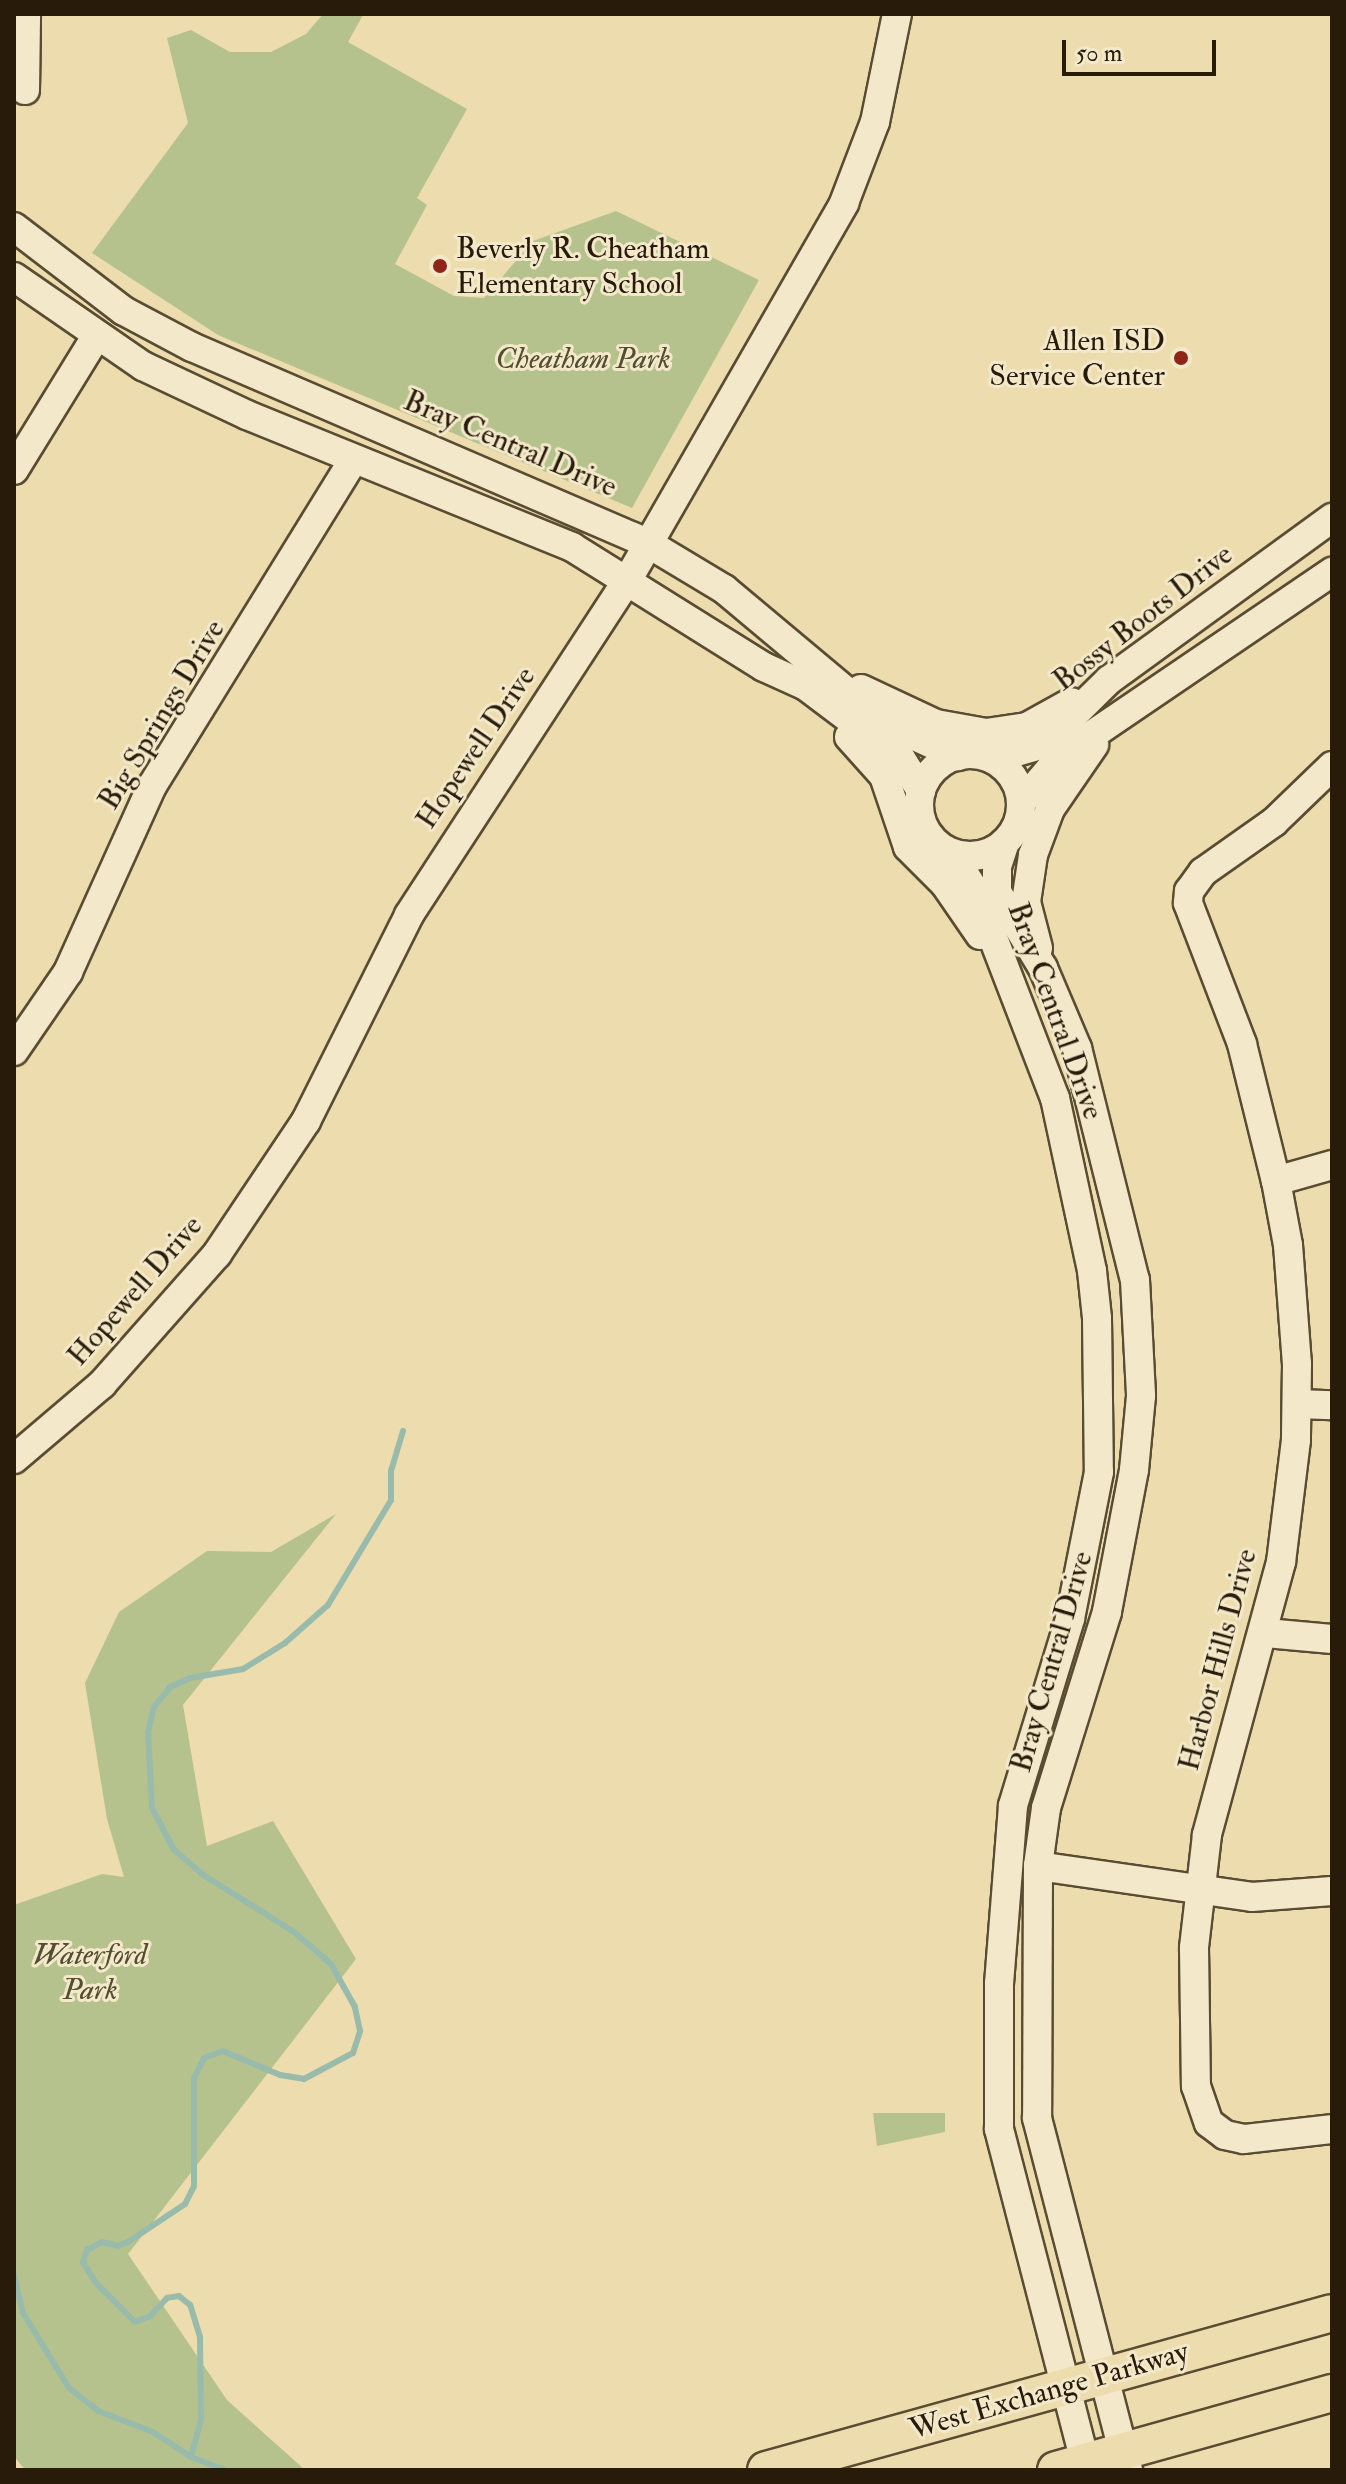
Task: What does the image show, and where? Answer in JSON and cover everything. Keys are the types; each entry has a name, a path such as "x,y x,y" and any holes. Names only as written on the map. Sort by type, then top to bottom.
{"main road":[{"name":"West Exchange Parkway","path":"766,2470 1332,2313"},
{"path":"1076,2467 1125,2461 1332,2393"},
{"path":"853,2470 871,2466 951,2418"}],"street":[{"path":"25,90 26,14"},
{"name":"Hopewell Drive","path":"14,1459 102,1384 217,1254 306,1121 409,915 461,830 627,581 844,203 875,122 897,14"},
{"name":"Bray Central Drive","path":"14,227 124,311 192,347 649,544 724,589 794,644 820,673 882,721 958,756"},
{"path":"14,277 143,366 353,460 572,547 764,667 806,686 892,750 921,791"},
{"path":"14,470 97,335"},
{"name":"Big Springs Drive","path":"14,1051 68,972 152,786 353,460"},
{"name":"Bossy Boots Drive","path":"992,759 1044,744 1109,680 1332,518"},
{"name":"Bossy Boots Drive","path":"1021,803 1061,756 1132,711 1332,572"},
{"path":"794,644 868,693 923,720 973,732 1027,727 1109,680"},
{"path":"764,667 791,698 870,756 888,785 908,847 951,892 1003,968"},
{"path":"1043,968 1026,902 1038,836 1080,760 1132,711"},
{"path":"958,756 992,759 1013,777 1021,803 1018,824 1005,842 975,856 951,853 926,832 920,816 921,791 937,766 958,756"},
{"name":"Harbor Hills Drive","path":"1332,766 1274,822 1203,872 1189,891 1191,915 1242,1044 1276,1181 1294,1308 1297,1404 1288,1510 1266,1633 1216,1800 1201,1890 1194,1948 1194,2059 1200,2105 1209,2123 1225,2135 1244,2139 1332,2129"},
{"name":"Bray Central Drive","path":"1005,842 997,867 997,892 1043,968 1077,1048 1105,1146 1135,1280 1141,1396 1134,1470 1107,1612 1046,1808 1038,1866 1037,2118 1100,2377 1125,2461"},
{"name":"Bray Central Drive","path":"951,853 975,891 1003,968 1038,1048 1069,1149 1097,1318 1099,1472 1070,1619 1013,1806 999,1984 999,2129 1063,2387 1076,2467"},
{"path":"1276,1181 1332,1165"},
{"path":"1297,1404 1332,1405"},
{"path":"1266,1633 1332,1639"},
{"path":"1038,1866 1252,1897 1332,1891"}],"green space":[{"name":"Cheatham Park","path":"323,14 363,15 348,42 467,109 417,198 427,205 395,264 454,296 484,298 533,241 616,211 759,280 632,508 218,335 92,253 188,123 167,38 191,30 230,52 271,52 306,34"},
{"name":"Waterford Park","path":"336,1514 183,1705 207,1846 273,1821 356,1959 128,2254 227,2400 305,2470 25,2470 14,2456 14,1905 102,1874 124,1877 107,1819 85,1683 119,1612 207,1551 271,1552"},
{"path":"873,2113 945,2113 945,2132 877,2146"}],"waterway":[{"path":"191,2457 201,2420 200,2337 190,2305 179,2296 167,2298 150,2316 135,2322 96,2283 83,2262 87,2250 102,2242 118,2246 128,2242 185,2204 194,2186 194,2078 204,2058 223,2051 280,2075 304,2079 353,2053 360,2031 355,2007 331,1964 294,1932 202,1874 174,1850 152,1808 148,1732 154,1707 170,1687 190,1678 243,1669 285,1643 328,1605 391,1500 391,1471 403,1431"},
{"path":"14,2275 23,2313 69,2388 98,2411 153,2432 191,2457 225,2470"}],"place":[{"name":"Beverly R. Cheatham Elementary School","path":"440,266"},
{"name":"Allen ISD Service Center","path":"1181,358"}]}
